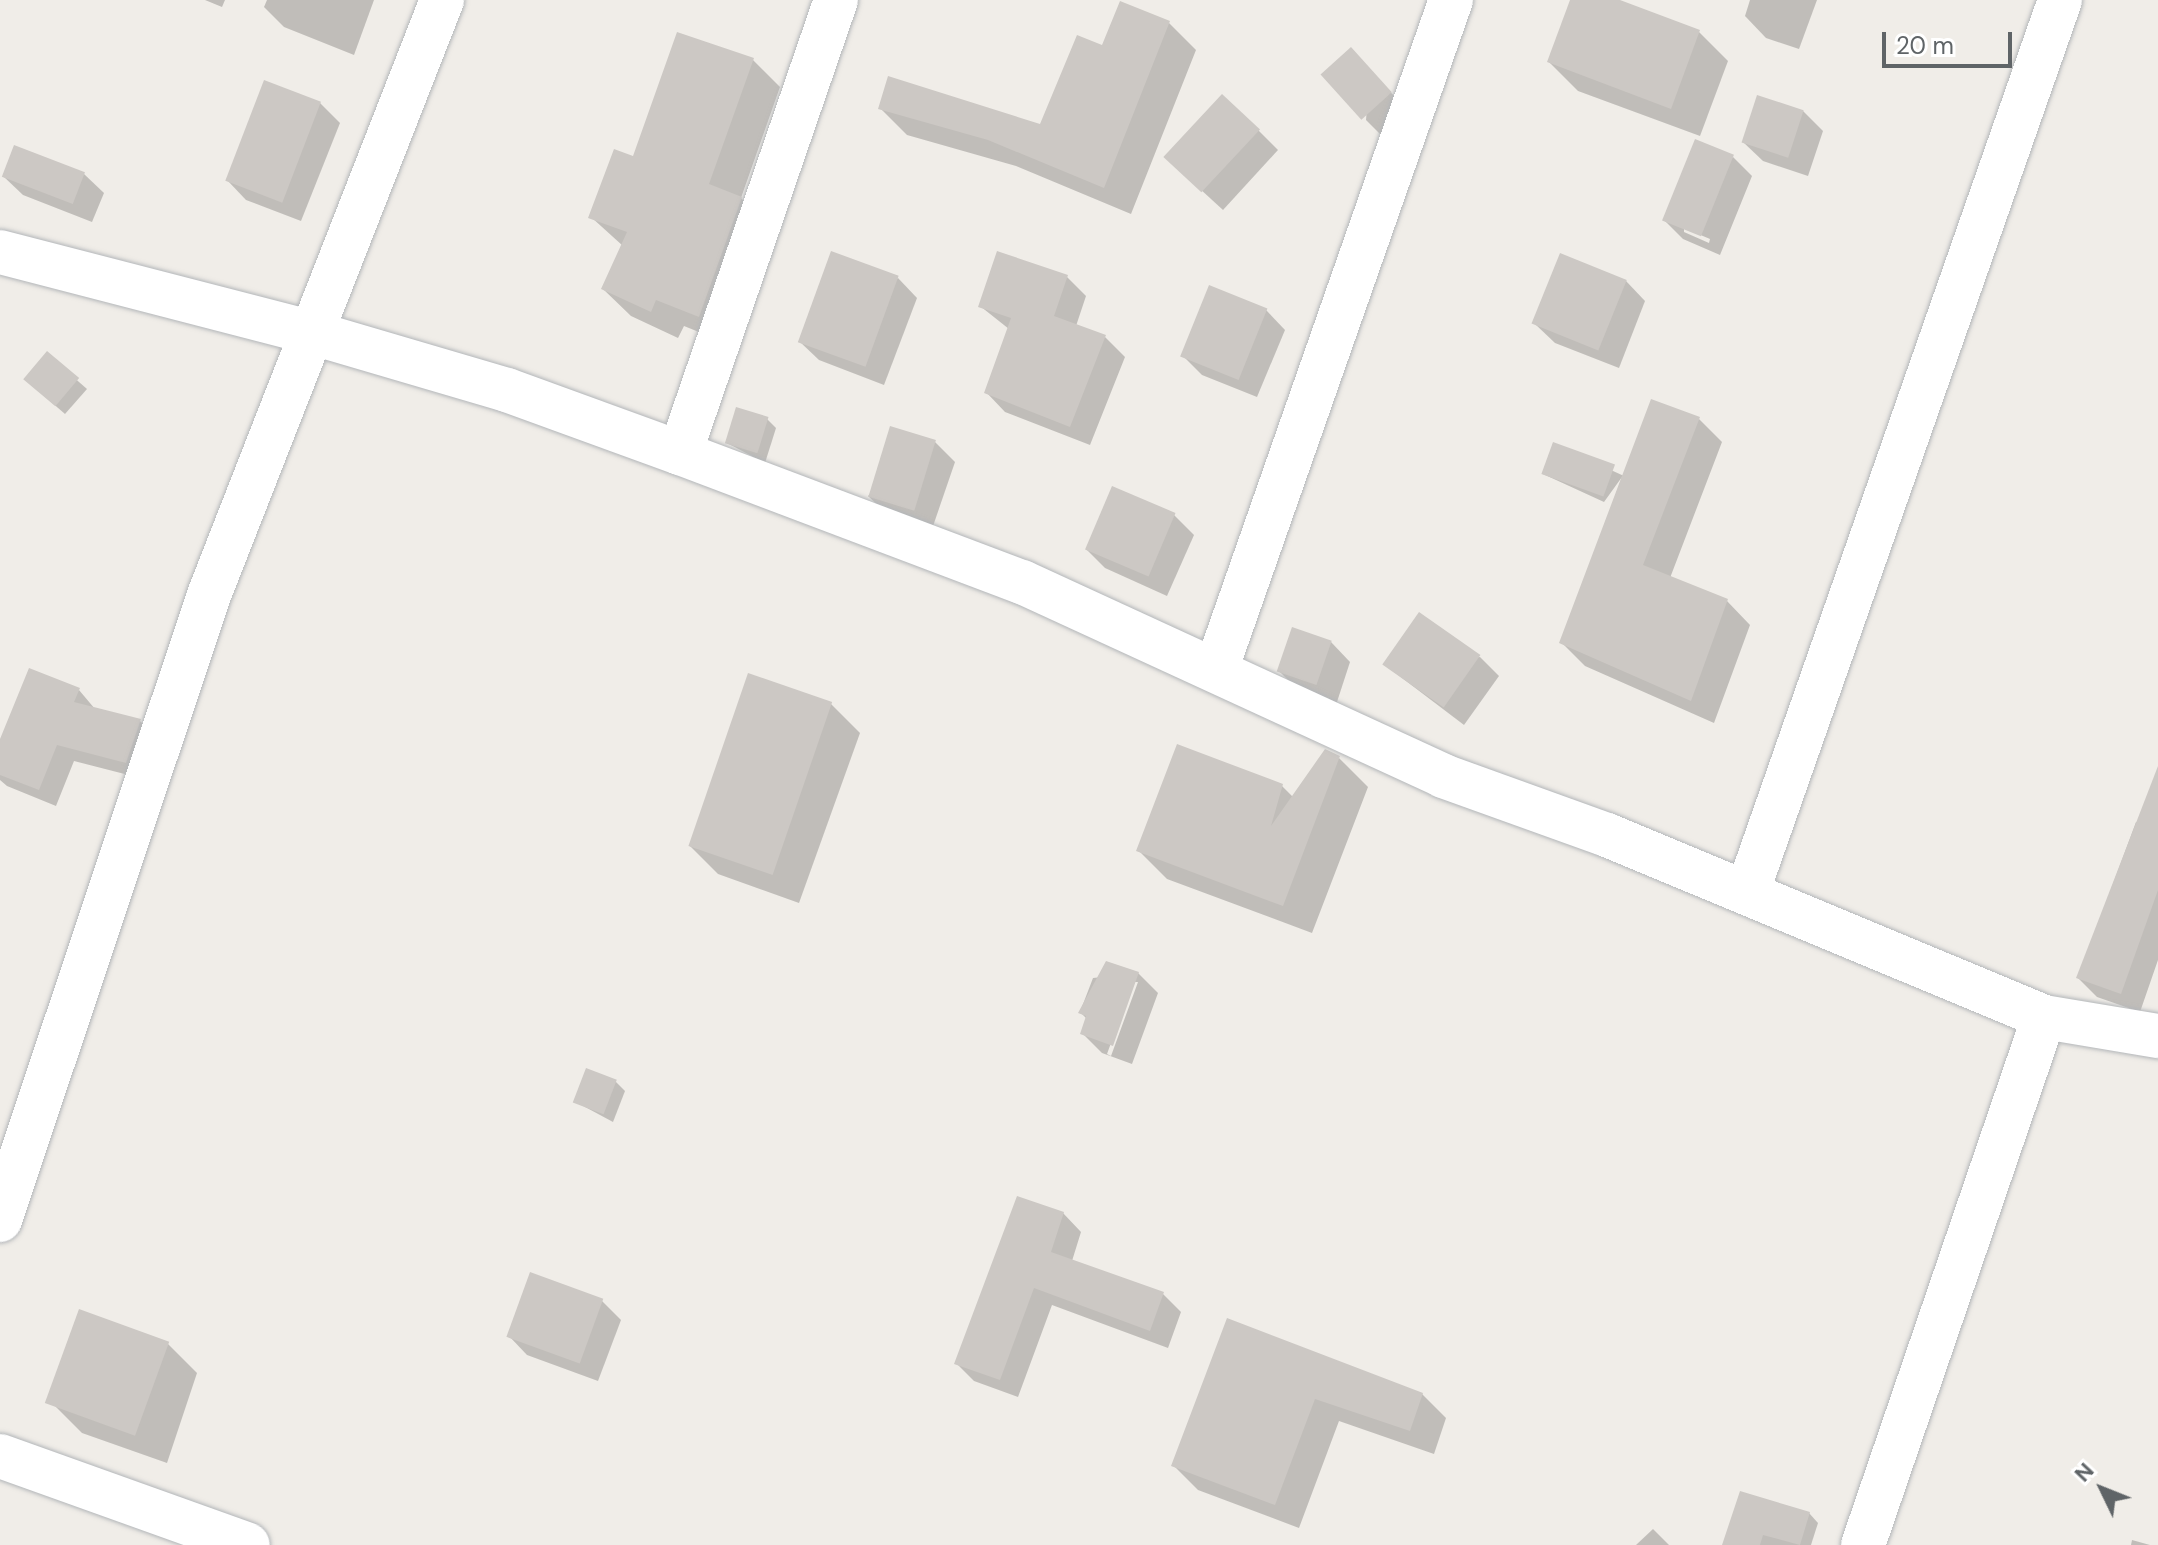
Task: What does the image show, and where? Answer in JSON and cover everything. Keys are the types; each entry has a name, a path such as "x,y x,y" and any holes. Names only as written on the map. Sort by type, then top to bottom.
{"street":[{"path":"0,1220 209,595 442,0"},
{"path":"680,453 836,0"},
{"path":"1217,667 1451,0"},
{"path":"1747,893 2060,0"},
{"path":"0,252 310,332 507,390 1022,582 1217,667 1443,776 1747,893 2044,1017 2158,1036"},
{"path":"1863,1545 2044,1017"},
{"path":"0,1456 248,1545"}],"building":[{"path":"1570,0 1620,0 1700,30 1671,109 1547,62"},
{"path":"1120,1 1170,21 1104,188 988,140 878,109 888,76 1040,124 1077,35 1102,45"},
{"path":"677,32 754,58 709,184 742,197 699,317 656,300 651,312 601,289 627,232 588,218 614,149 633,156"},
{"path":"1351,47 1392,92 1361,120 1321,74"},
{"path":"264,80 321,102 282,203 225,181"},
{"path":"1222,94 1260,129 1201,192 1163,157"},
{"path":"1757,95 1804,110 1788,158 1742,143"},
{"path":"1695,139 1734,155 1701,236 1662,221"},
{"path":"14,145 85,172 73,204 2,177"},
{"path":"831,251 899,276 865,367 798,342"},
{"path":"997,251 1068,275 1054,316 1106,335 1070,427 984,393 1011,318 978,307"},
{"path":"1560,253 1627,280 1598,350 1532,323"},
{"path":"1209,285 1267,309 1239,380 1180,356"},
{"path":"47,351 79,378 55,406 23,379"},
{"path":"1651,399 1700,417 1643,565 1728,599 1691,701 1559,643"},
{"path":"736,407 769,417 757,453 725,443"},
{"path":"890,426 936,440 914,511 868,497"},
{"path":"1553,442 1615,465 1603,497 1541,474"},
{"path":"1112,486 1176,513 1149,576 1085,550"},
{"path":"1419,612 1480,655 1444,707 1382,664"},
{"path":"1292,627 1332,641 1316,685 1277,671"},
{"path":"29,668 80,688 74,702 141,719 126,763 57,745 39,790 0,775 0,739"},
{"path":"748,673 832,702 773,875 688,846"},
{"path":"1177,744 1283,784 1271,826 1325,749 1340,756 1283,906 1136,851"},
{"path":"2158,766 2158,890 2121,994 2076,978"},
{"path":"1106,961 1139,972 1113,1046 1080,1034 1086,1016 1078,1013"},
{"path":"586,1068 617,1080 604,1114 573,1103"},
{"path":"1017,1196 1064,1212 1051,1252 1164,1292 1150,1331 1034,1288 1000,1380 954,1364"},
{"path":"530,1272 603,1299 580,1364 506,1337"},
{"path":"79,1309 169,1342 135,1436 45,1403"},
{"path":"1227,1318 1423,1393 1410,1431 1315,1399 1275,1505 1171,1466"},
{"path":"1740,1491 1810,1512 1800,1545 1763,1535 1760,1545 1722,1545"}]}
